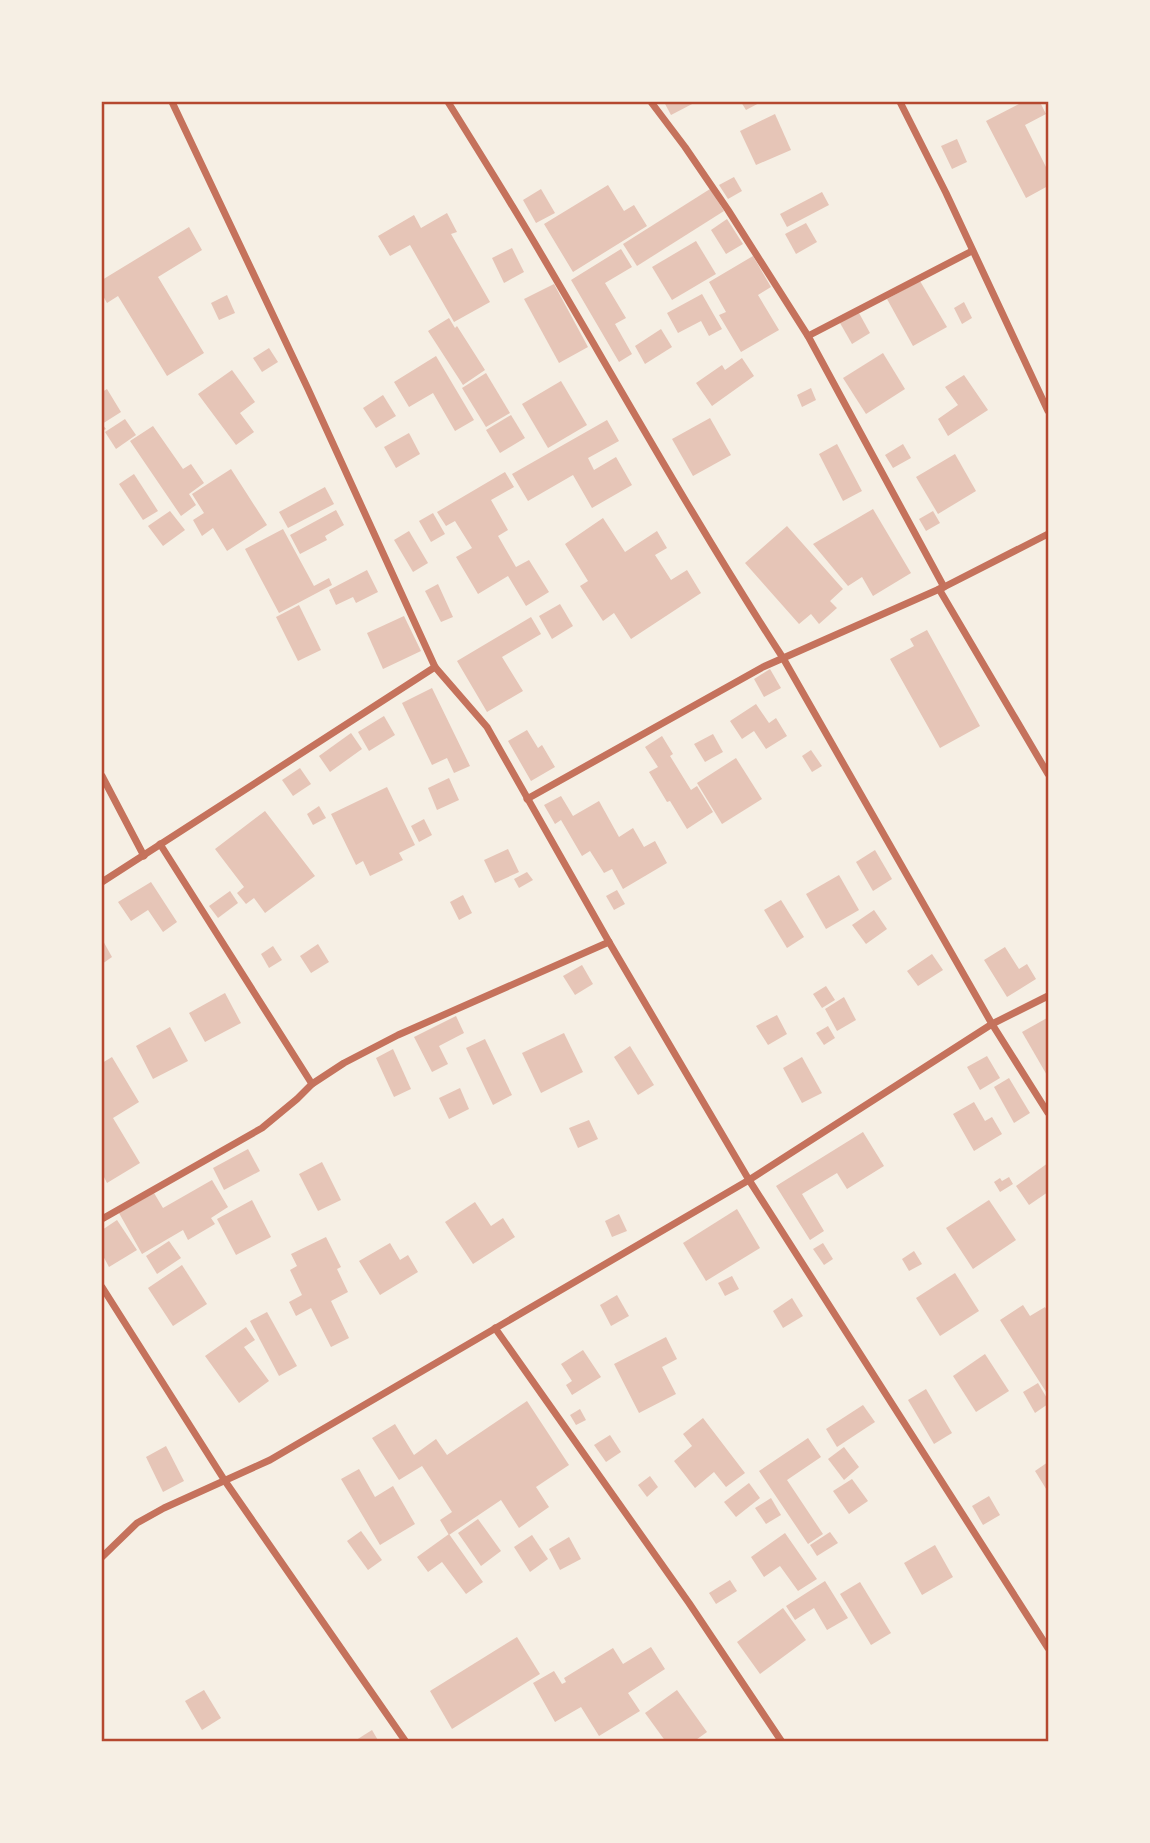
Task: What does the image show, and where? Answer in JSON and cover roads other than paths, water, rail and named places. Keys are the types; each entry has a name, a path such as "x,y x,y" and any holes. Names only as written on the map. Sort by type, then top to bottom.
{"street":[{"path":"172,102 314,402 435,667 487,727 608,942 749,1180 1048,1648"},
{"path":"448,102 745,600 783,658 992,1024 1048,1113"},
{"path":"651,102 728,210 808,336 941,588 1048,774"},
{"path":"900,102 946,193 1048,411"},
{"path":"808,336 972,251"},
{"path":"527,799 763,667 941,588 1048,534"},
{"path":"102,882 435,667"},
{"path":"102,776 144,856"},
{"path":"160,844 312,1084"},
{"path":"102,1219 262,1128 312,1084 344,1063 398,1035 608,942"},
{"path":"102,1557 137,1523 270,1460 749,1180 992,1024 1048,996"},
{"path":"102,1287 225,1481 406,1741"},
{"path":"495,1328 689,1603 782,1741"}]}
